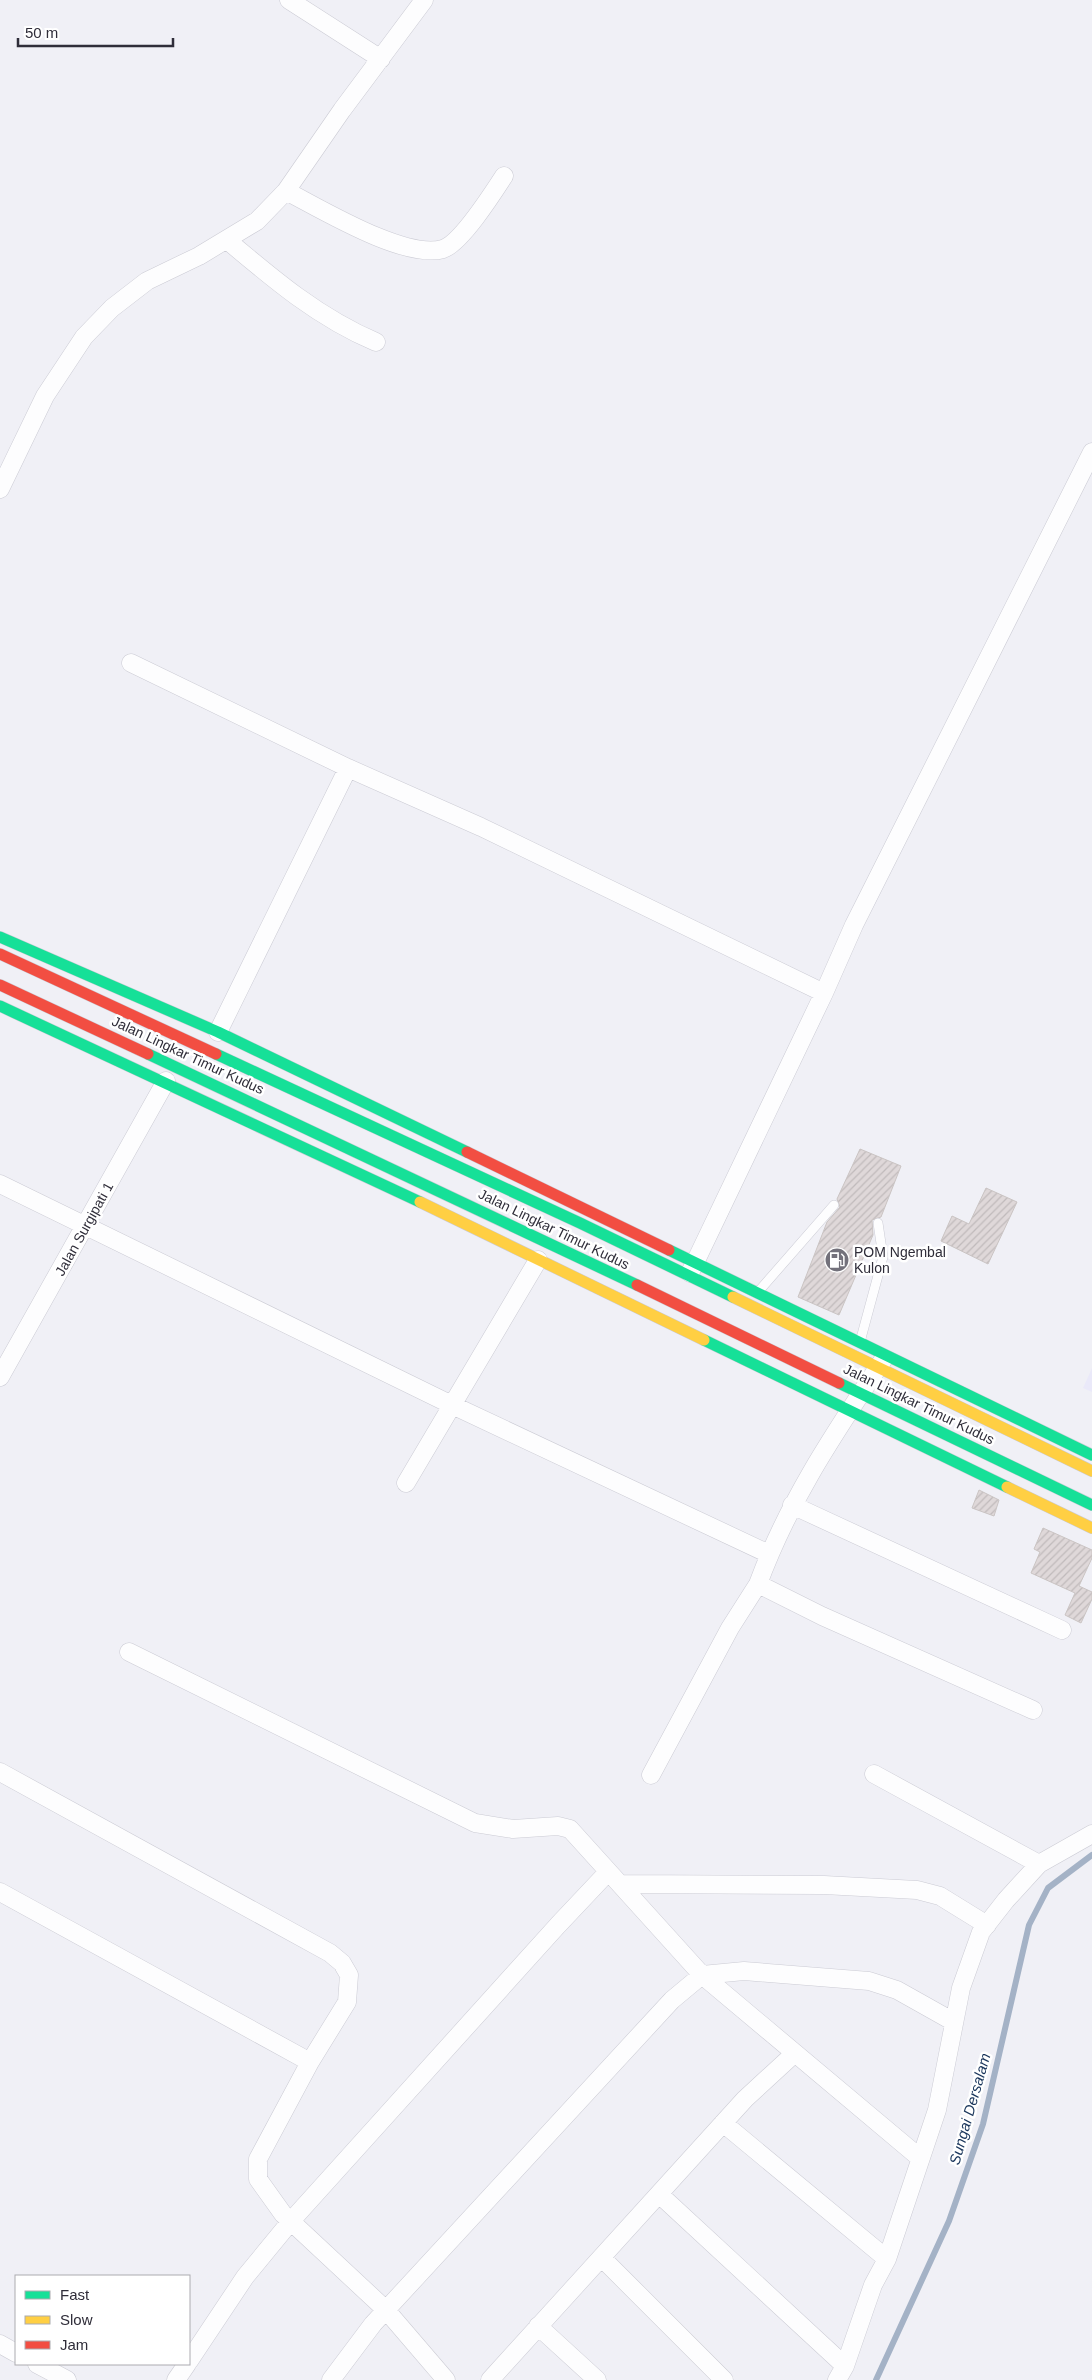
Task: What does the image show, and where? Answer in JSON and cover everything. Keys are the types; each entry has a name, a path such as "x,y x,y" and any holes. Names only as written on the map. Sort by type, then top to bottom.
{"main road":[{"path":"0,937 218,1032 692,1268 757,1292 860,1342 882,1361 1092,1455"},
{"name":"Jalan Lingkar Timur Kudus","path":"0,954 692,1268 748,1308 854,1359 882,1361 1092,1471"},
{"name":"Jalan Lingkar Timur Kudus","path":"0,985 737,1331 838,1390 861,1392 1092,1505"},
{"path":"0,1006 166,1081 729,1353 838,1390 848,1412 1092,1528"}],"street":[{"path":"289,0 381,59"},
{"path":"0,489 45,396 84,337 112,308 147,281 199,256 257,221 286,191 328,129 424,0"},
{"path":"286,191 399,246 431,250 444,249 456,241 504,176"},
{"path":"227,240 287,291 349,331 376,342"},
{"path":"692,1268 757,1137 854,925 1092,452"},
{"path":"131,664 348,768 481,827 824,993"},
{"path":"218,1032 348,768"},
{"name":"Jalan Surgipati 1","path":"0,1377 166,1081"},
{"path":"0,1184 452,1406 769,1554"},
{"path":"406,1484 538,1260"},
{"path":"651,1775 730,1628 758,1584 769,1554 792,1505 823,1449 882,1361"},
{"path":"792,1505 1062,1630"},
{"path":"758,1584 822,1616 1033,1710"},
{"path":"129,1652 475,1823 513,1828 558,1826 570,1829 579,1836 608,1872 622,1884 654,1924 702,1975 920,2158"},
{"path":"0,1772 330,1953 342,1963 349,1975 347,2002 310,2062 258,2159 258,2179 291,2221 386,2310 446,2380"},
{"path":"874,1774 1039,1864"},
{"path":"659,2194 841,2373 874,2285 887,2259 937,2110 961,1988 981,1932 1006,1900 1039,1864 1092,1834"},
{"path":"190,2359 245,2277 291,2221 551,1932 608,1872"},
{"path":"622,1884 824,1885 917,1890 940,1896 986,1925"},
{"path":"0,1892 310,2062"},
{"path":"331,2380 386,2310 666,2007 702,1975 744,1971 868,1981 897,1990 954,2022"},
{"path":"490,2380 723,2123 795,2053"},
{"path":"723,2123 887,2259"},
{"path":"602,2258 724,2380"},
{"path":"538,2326 597,2380"},
{"path":"0,2344 15,2352"},
{"path":"39,2365 67,2380"},
{"path":"176,2380 186,2365"}],"lane":[{"path":"748,1308 757,1292 834,1206"},
{"path":"854,1359 884,1257 878,1224"},
{"path":"729,1353 737,1331"}],"shaded area":[{"path":"1092,1368 1092,1392 1083,1388"}],"building":[{"name":"POM Ngembal Kulon","path":"860,1149 901,1166 881,1217 872,1220 873,1235 839,1315 798,1297 827,1222 840,1207 837,1199"},
{"path":"986,1188 1017,1202 988,1264 941,1241 952,1216 969,1224"},
{"path":"979,1490 999,1500 994,1516 972,1508"},
{"path":"1043,1528 1092,1550 1092,1558 1079,1586 1092,1592 1092,1599 1081,1623 1065,1615 1075,1593 1031,1573 1040,1552 1034,1549"}],"waterway":[{"name":"Sungai Dersalam","path":"876,2380 949,2221 983,2124 1029,1925 1048,1888 1092,1855"}],"traffic: fast":[{"path":"0,937 218,1032 467,1152"},
{"path":"0,1006 420,1202"},
{"path":"148,1054 637,1285"},
{"path":"216,1054 580,1223 733,1297"},
{"path":"669,1250 1092,1455"},
{"path":"704,1340 1007,1487"},
{"path":"839,1383 1092,1505"}],"traffic: slow":[{"path":"420,1202 704,1340"},
{"path":"733,1297 1092,1471"},
{"path":"1007,1487 1092,1528"}],"traffic: jam":[{"path":"0,954 216,1054"},
{"path":"0,985 148,1054"},
{"path":"467,1152 669,1250"},
{"path":"637,1285 839,1383"}],"place":[{"name":"POM Ngembal Kulon","path":"837,1260"}]}
